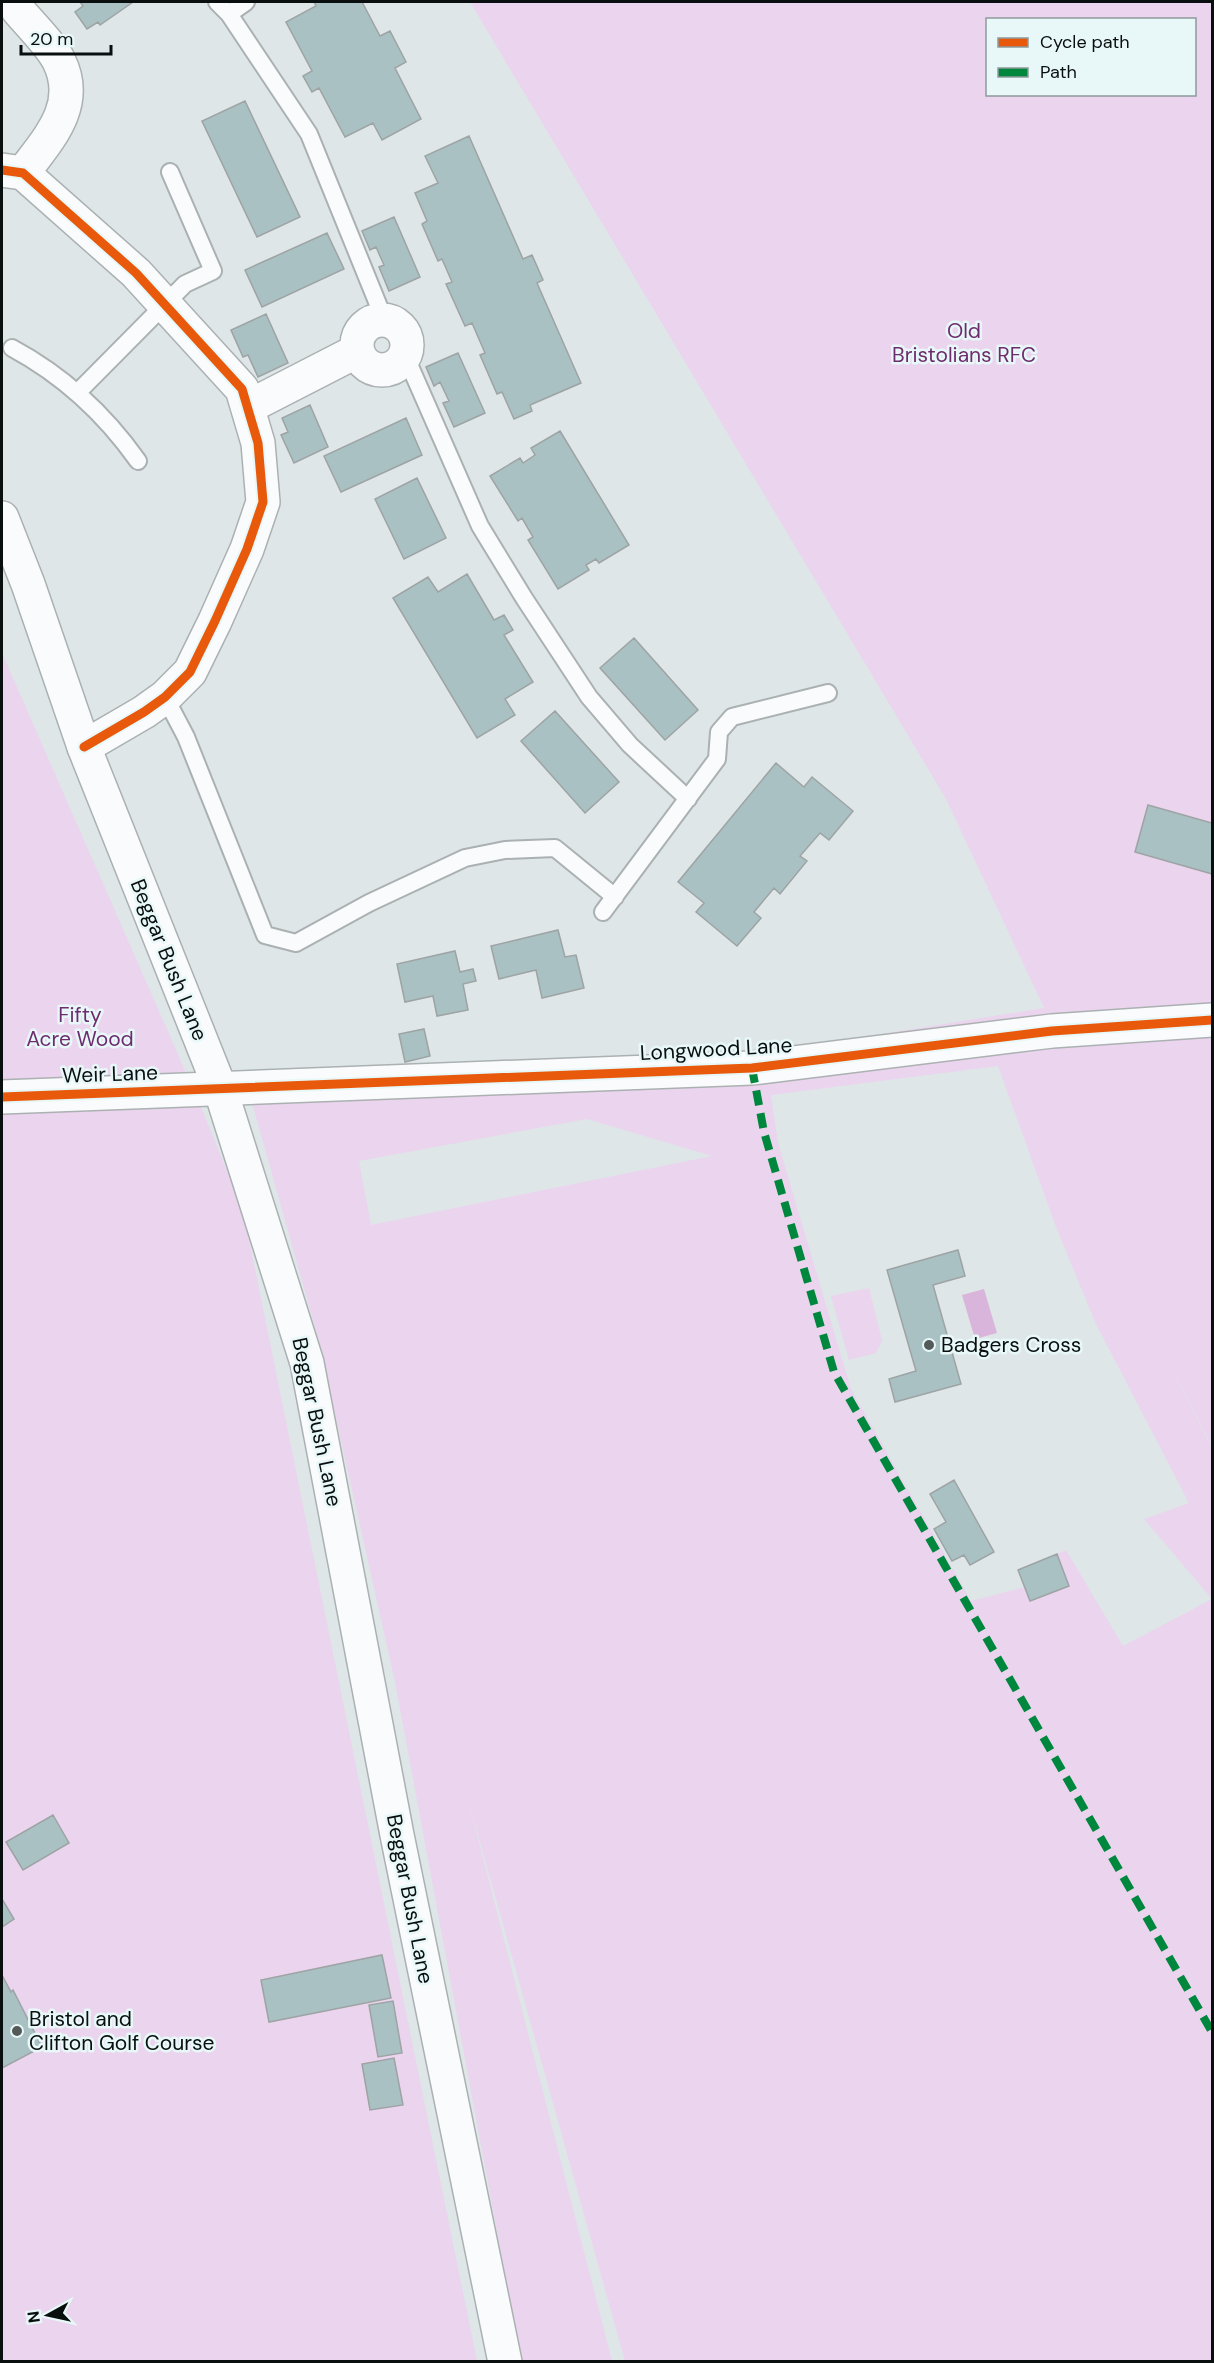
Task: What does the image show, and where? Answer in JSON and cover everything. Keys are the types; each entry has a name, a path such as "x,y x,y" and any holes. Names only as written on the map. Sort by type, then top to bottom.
{"street":[{"path":"13,11 59,61 67,87 66,109 53,132 13,171 136,273 242,389 258,443 263,502 247,549 190,672 165,698 84,747"},
{"path":"384,319 399,325 407,339 405,355 395,367 380,370 366,364 357,351 358,335 368,323 384,319"},
{"path":"248,407 357,351"},
{"name":"Beggar Bush Lane","path":"2,518 28,584 84,747 220,1088 308,1363 397,1835 505,2361"},
{"name":"Longwood Lane","path":"220,1088 752,1068 1052,1031 1212,1020"},
{"name":"Weir Lane","path":"2,1097 220,1088"}],"lane":[{"path":"246,2 223,8 309,134 384,319"},
{"path":"78,392 185,284 213,271 170,172"},
{"path":"12,348 42,365 78,392 110,424 138,461"},
{"path":"405,355 480,526 524,598 589,697 630,745 688,799"},
{"path":"603,912 717,759 719,732 732,717 828,693"},
{"path":"165,698 186,737 265,935 296,943 369,903 465,858 505,850 555,848 615,897"}],"green space":[{"name":"Old Bristolians RFC","path":"470,2 1212,2 1212,1446 1152,1330 1212,1448 1212,1599 1212,2361 625,2361 468,1799 612,2361 521,2361 395,1682 318,1338 245,1078 706,1062 1044,1008 946,799","holes":["998,1066 1056,1227 1096,1324 1189,1503 1144,1519 1212,1599 1123,1646 1066,1550 1057,1554 1069,1586 1031,1601 1025,1587 971,1601 851,1389 778,1143 771,1095","587,1119 712,1156 371,1225 359,1161"]},
{"name":"Fifty Acre Wood","path":"2,653 198,1100 243,1210 477,2361 2,2361"},
{"path":"869,1288 882,1340 876,1353 849,1360 831,1296"}],"shaded area":[{"path":"984,1289 997,1333 975,1339 962,1295"}],"building":[{"path":"80,2 133,2 100,25 98,22 87,29 75,12 83,6"},
{"path":"314,2 362,2 380,36 390,31 406,62 395,68 421,119 382,140 373,123 345,137 319,88 312,92 303,76 312,71 286,22 316,6"},
{"path":"245,101 300,217 257,237 202,121"},
{"path":"469,136 523,259 532,255 543,280 537,283 581,383 530,405 532,411 514,419 502,392 497,394 480,355 485,353 472,323 465,326 446,284 452,282 442,259 438,261 422,224 427,221 415,193 438,183 425,156"},
{"path":"394,217 420,277 389,291 379,267 384,265 376,247 370,250 362,231"},
{"path":"327,233 344,269 262,307 245,270"},
{"path":"266,314 288,363 258,377 248,355 243,357 231,330"},
{"path":"458,353 485,413 454,427 443,403 449,401 440,382 434,386 426,367"},
{"path":"310,405 328,447 294,463 281,435 288,432 282,418"},
{"path":"406,418 422,455 341,492 324,456"},
{"path":"560,431 629,545 599,563 596,559 586,565 589,570 558,589 528,540 533,537 522,518 518,521 490,476 520,458 523,463 535,455 531,448"},
{"path":"417,478 446,538 404,559 375,499"},
{"path":"467,574 494,620 504,615 513,630 504,635 533,682 505,699 515,715 477,738 393,598 428,577 438,592"},
{"path":"634,638 698,710 665,740 600,668"},
{"path":"555,711 619,782 585,813 521,741"},
{"path":"776,763 804,787 812,777 853,811 829,840 820,833 800,856 807,861 780,894 774,888 754,912 761,918 737,946 696,912 704,903 678,882"},
{"path":"1148,805 1212,823 1212,874 1135,852"},
{"path":"558,930 565,957 576,955 584,988 542,998 536,970 499,979 491,946"},
{"path":"455,951 460,972 473,969 476,981 463,984 468,1010 437,1016 433,996 405,1002 397,964"},
{"path":"424,1029 430,1056 405,1062 399,1034"},
{"name":"Badgers Cross","path":"958,1250 965,1276 933,1285 961,1384 895,1402 889,1379 916,1371 887,1270"},
{"path":"954,1480 994,1552 970,1565 964,1555 952,1561 934,1529 946,1522 930,1494"},
{"path":"1057,1554 1069,1586 1030,1601 1018,1570"},
{"path":"53,1815 69,1843 23,1870 6,1842"},
{"path":"2,1899 14,1919 2,1927"},
{"path":"382,1955 391,1998 269,2022 261,1980"},
{"name":"Bristol and Clifton Golf Course","path":"2,1975 11,1992 13,1990 42,2047 2,2068"},
{"path":"393,2001 402,2053 378,2057 369,2005"},
{"path":"394,2058 403,2105 370,2110 362,2064"}],"marked path":[{"path":"752,1068 764,1132 834,1372 1212,2032"}],"cycle path":[{"path":"2,170 23,173 136,273 242,389 258,443 263,502 247,549 190,672 165,697 144,712 84,747"},
{"path":"2,1097 752,1068 1052,1031 1212,1020"}],"place":[{"name":"Badgers Cross","path":"929,1345"},
{"name":"Bristol and Clifton Golf Course","path":"17,2031"}]}
